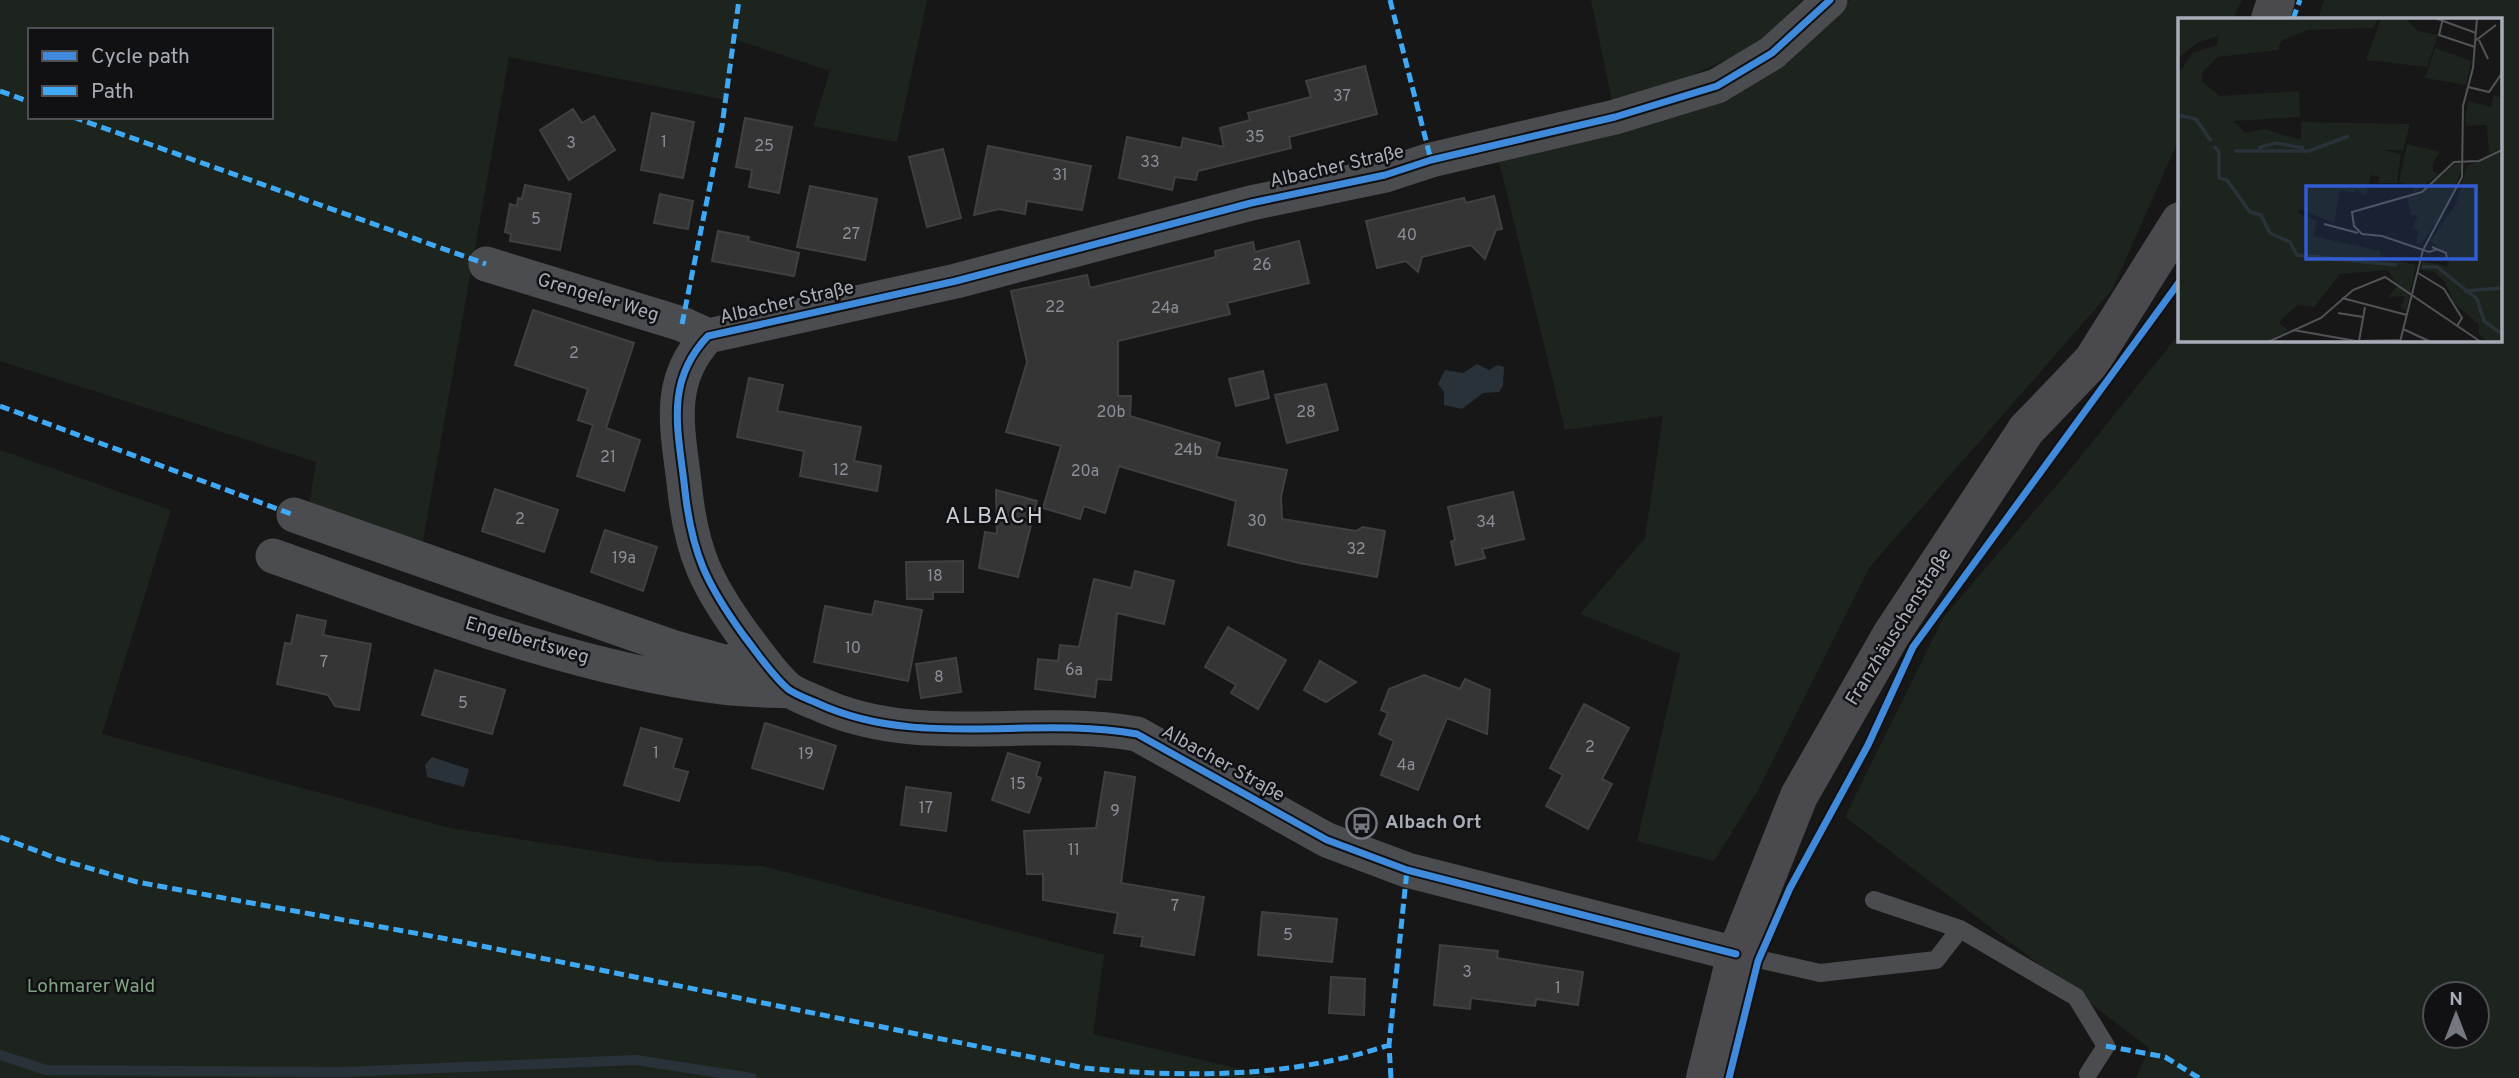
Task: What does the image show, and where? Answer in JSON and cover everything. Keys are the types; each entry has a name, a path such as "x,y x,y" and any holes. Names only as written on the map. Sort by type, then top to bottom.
{"street":[{"name":"Albacher Straße","path":"1736,954 1407,870 1327,840 1137,734 1103,728 934,729 889,724 835,712 790,691 762,660 709,586 690,534 679,382 692,353 708,336 956,281 1251,203 1385,174 1431,160 1615,117 1717,86 1772,53 1830,0"},
{"path":"2270,18 2276,0"},
{"name":"Franzhäuschenstraße","path":"1705,1078 1736,954 1799,796 1891,635 2026,430 2092,361 2178,222"},
{"name":"Grengeler Weg","path":"486,264 682,324 708,336"},
{"name":"Engelbertsweg","path":"294,515 672,647 724,662 762,660"},
{"name":"Engelbertsweg","path":"273,556 515,641 686,681 722,687 790,691"}],"lane":[{"path":"1874,900 1960,929 2076,997 2106,1046 2088,1074"},
{"path":"1736,954 1821,973 1936,960 1960,929"}],"green space":[{"path":"0,0 927,0 897,142 813,126 830,71 734,39 726,100 509,57 421,552 309,506 316,462 0,361"},
{"path":"1591,0 1802,0 1755,47 1674,83 1612,101"},
{"path":"1850,0 2242,0 2233,18 2178,18 2178,141 2112,290 1869,568 1757,792 1714,861 1637,841 1680,654 1580,614 1645,538 1663,416 1565,430 1498,158 1703,109 1789,62"},
{"path":"2324,0 2519,0 2519,1078 2136,1078 2149,1048 1845,817 1943,618 2073,466 2178,335 2178,341 2502,341 2502,18 2318,18"},
{"name":"Lohmarer Wald","path":"0,450 171,510 102,734 450,828 663,862 762,866 1104,955 1093,1034 1277,1078 0,1078"}],"shaded area":[{"path":"1477,364 1489,370 1498,365 1504,367 1503,386 1499,392 1483,393 1462,409 1444,405 1444,392 1438,384 1445,370 1463,373"},
{"path":"432,757 469,769 464,787 427,777 425,765"}],"building":[{"path":"1365,66 1377,114 1289,137 1291,148 1198,171 1196,180 1175,177 1172,190 1119,178 1127,137 1181,148 1183,138 1224,147 1220,128 1250,120 1248,113 1311,97 1306,81"},
{"path":"573,109 582,123 594,116 615,150 569,180 540,130"},
{"path":"652,113 694,122 683,178 641,170"},
{"path":"745,118 792,127 779,193 749,187 752,170 736,167"},
{"path":"988,146 1091,166 1082,210 1027,201 1025,214 999,209 974,215"},
{"path":"943,149 961,218 927,227 909,157"},
{"path":"525,185 571,194 560,250 510,241 511,234 505,232 510,204 517,206 518,198 522,199"},
{"path":"810,186 877,199 865,260 797,247"},
{"path":"660,194 693,201 688,229 654,223"},
{"path":"1494,196 1502,229 1496,230 1485,259 1471,245 1422,257 1418,272 1406,261 1377,268 1366,221 1464,198 1466,203"},
{"path":"718,231 749,237 748,241 799,253 794,276 712,261"},
{"path":"1299,241 1309,283 1227,303 1230,314 1118,341 1118,396 1131,396 1130,416 1220,443 1216,457 1287,470 1281,497 1282,519 1356,531 1363,527 1385,531 1377,577 1299,563 1228,545 1236,501 1119,466 1105,513 1084,506 1080,519 1043,508 1061,446 1006,432 1027,362 1011,291 1087,275 1090,288 1216,257 1215,251 1253,242 1255,252"},
{"path":"533,310 634,343 606,428 640,440 624,491 577,476 593,425 578,420 588,389 515,365"},
{"path":"1263,371 1269,398 1236,406 1229,379"},
{"path":"749,378 783,385 777,411 861,427 854,461 881,466 877,491 800,476 804,451 737,437"},
{"path":"1326,384 1338,430 1287,443 1275,395"},
{"path":"495,489 558,510 544,552 482,531"},
{"path":"996,490 1037,501 1018,577 979,568 985,532 997,534"},
{"path":"1513,492 1524,539 1482,549 1485,558 1456,565 1451,542 1455,540 1448,507"},
{"path":"605,530 657,547 643,591 591,572"},
{"path":"963,561 963,592 933,592 933,599 907,599 906,562"},
{"path":"1135,571 1174,581 1164,624 1117,613 1111,680 1097,679 1095,697 1035,689 1038,659 1058,661 1060,645 1079,647 1094,579 1131,588"},
{"path":"875,601 922,610 908,681 814,662 825,606 872,615"},
{"path":"297,615 326,621 323,635 371,644 359,710 335,706 328,695 277,684 285,643 291,644"},
{"path":"1228,627 1286,660 1258,709 1231,693 1236,685 1205,667"},
{"path":"956,658 961,692 921,698 916,664"},
{"path":"1320,661 1356,682 1326,702 1304,690"},
{"path":"435,670 505,690 492,734 422,715"},
{"path":"1424,675 1460,689 1465,679 1490,690 1487,734 1447,718 1418,790 1381,775 1394,741 1379,734 1388,713 1381,710 1389,689"},
{"path":"1584,704 1629,728 1602,779 1612,784 1588,829 1546,806 1563,775 1550,768"},
{"path":"765,723 836,746 823,789 752,768"},
{"path":"641,728 682,739 673,768 688,772 679,801 624,785"},
{"path":"1008,753 1040,763 1036,776 1041,778 1029,813 992,800"},
{"path":"1105,772 1135,777 1121,883 1204,897 1194,955 1141,946 1143,937 1114,933 1118,913 1043,900 1043,874 1027,874 1024,831 1096,828"},
{"path":"906,787 951,793 946,831 901,825"},
{"path":"1262,912 1337,919 1332,962 1258,955"},
{"path":"1440,945 1498,951 1497,958 1583,972 1578,1005 1536,999 1535,1006 1471,998 1470,1009 1434,1005"},
{"path":"1331,977 1365,979 1364,1015 1329,1013"}],"waterway":[{"path":"0,1055 46,1070 342,1072 636,1060 752,1078"}],"marked path":[{"path":"682,324 722,126 739,0"},
{"path":"1390,0 1431,160"},
{"path":"2293,18 2300,0"},
{"path":"0,91 28,101"},
{"path":"79,119 486,264"},
{"path":"0,406 294,515"},
{"path":"0,837 58,859 137,882 447,939 1085,1068 1162,1073 1238,1073 1314,1064 1389,1045"},
{"path":"1391,1078 1389,1045 1407,870"},
{"path":"2106,1046 2165,1057 2199,1078"}],"cycle path":[{"path":"1736,954 1407,870 1327,840 1137,734 1097,729 975,729 894,725 855,717 795,693 776,677 744,636 720,601 703,568 688,513 677,409 685,372 694,354 708,336 956,281 1251,203 1385,175 1431,160 1615,117 1717,86 1772,53 1830,0"},
{"path":"1729,1078 1758,961 1790,888 1868,745 1913,647 2178,284"}],"place":[{"name":"Albach Ort","path":"1362,823"}],"district":[{"name":"ALBACH","path":"995,517"}]}
